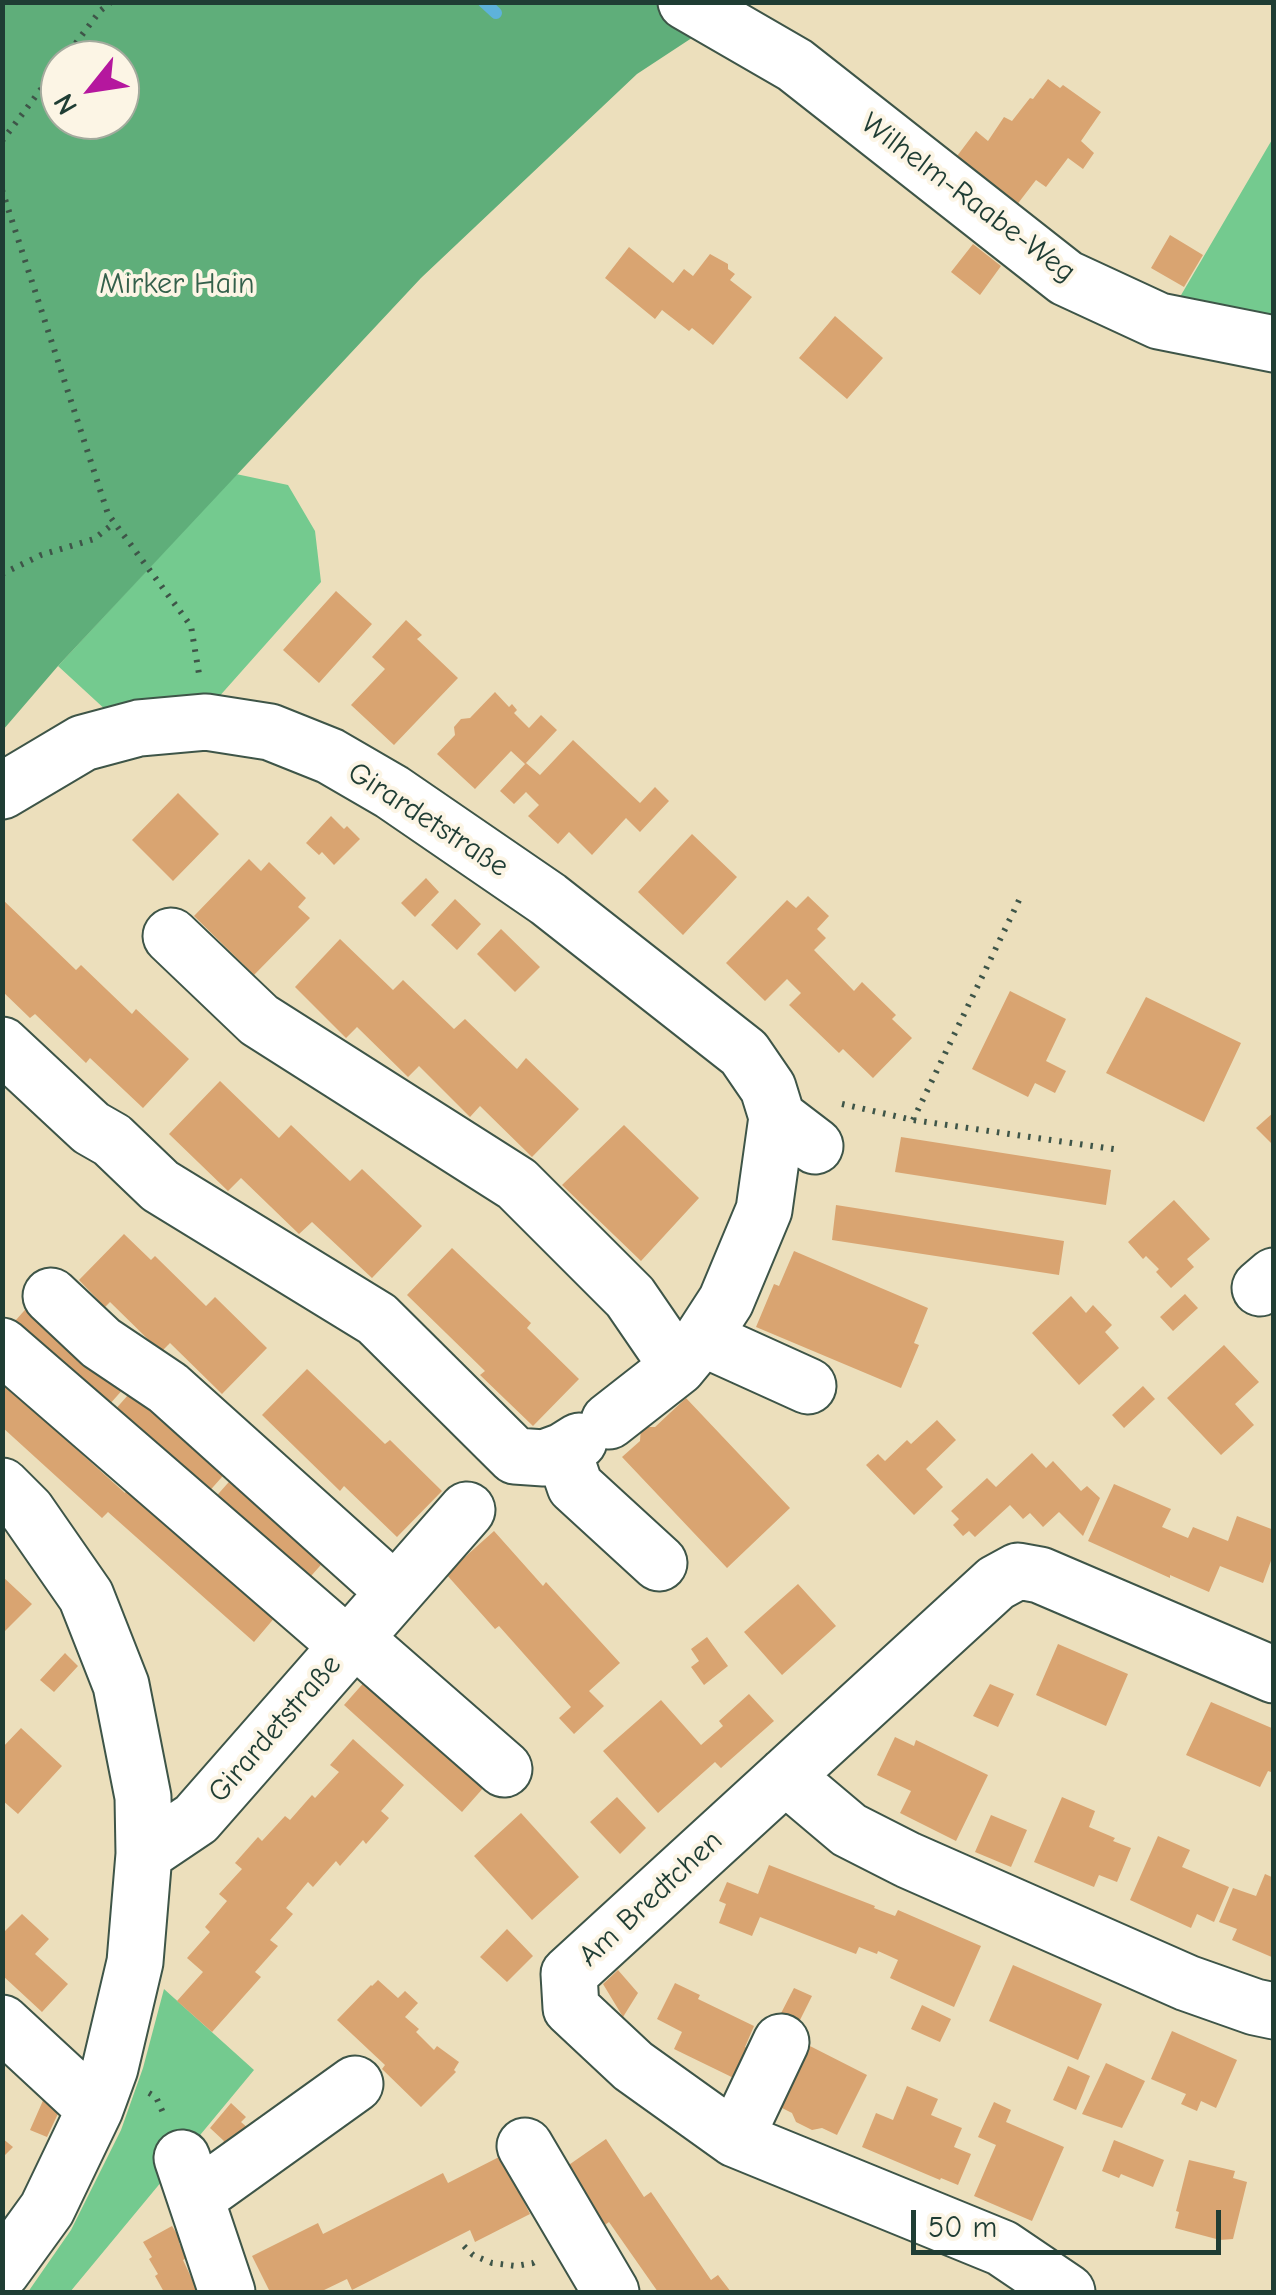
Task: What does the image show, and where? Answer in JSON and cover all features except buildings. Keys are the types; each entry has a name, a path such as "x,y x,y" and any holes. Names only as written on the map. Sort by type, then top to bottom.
{"street":[{"name":"Wilhelm-Raabe-Weg","path":"686,2 795,65 1066,278 1158,321 1274,344"},
{"name":"Girardetstraße","path":"2,791 82,743 140,728 206,722 270,732 330,756 392,792 548,898 744,1053 768,1088 811,1122 764,1210 726,1301 690,1352 538,1459 395,1592 196,1819 144,1854"},
{"path":"171,936 258,1020 517,1184 690,1352 808,1386"},
{"path":"2,1044 160,1186 377,1319 538,1459 575,1486 659,1563"},
{"path":"51,1296 101,1342 168,1388 395,1592"},
{"path":"2,1346 504,1769"},
{"path":"2,1486 27,1510 86,1596 121,1685 142,1798 144,1854 136,1962 110,2068 96,2109 47,2209 2,2271"},
{"name":"Am Bredtchen","path":"1067,2292 1002,2248 735,2140 634,2066 571,2008 569,1974 996,1583 1018,1570 1040,1575 1274,1675"},
{"path":"785,1776 849,1830 908,1860 1186,1983 1274,2011"},
{"path":"2,2023 96,2109"},
{"path":"735,2140 781,2042"},
{"path":"227,2292 189,2178 355,2084"},
{"path":"525,2146 611,2292"}],"path":[{"path":"78,40 100,10 111,2"},
{"path":"2,141 40,91"},
{"path":"2,190 108,514 191,626 206,722"},
{"path":"2,574 41,555 94,540 114,523"},
{"path":"913,1120 1022,894"},
{"path":"811,1122 913,1120 1120,1150"},
{"path":"464,2246 472,2255 492,2263 516,2266 533,2263 578,2236"}],"green space":[{"name":"Mirker Hain","path":"3,3 745,3 637,74 421,278 58,666 3,730"},
{"path":"1273,138 1273,328 1177,302"},
{"path":"236,474 288,485 315,531 321,582 217,699 108,712 58,666"},
{"path":"164,1989 254,2070 70,2292 28,2292 71,2230 121,2130"}],"waterway":[{"path":"484,2 496,13"}]}
